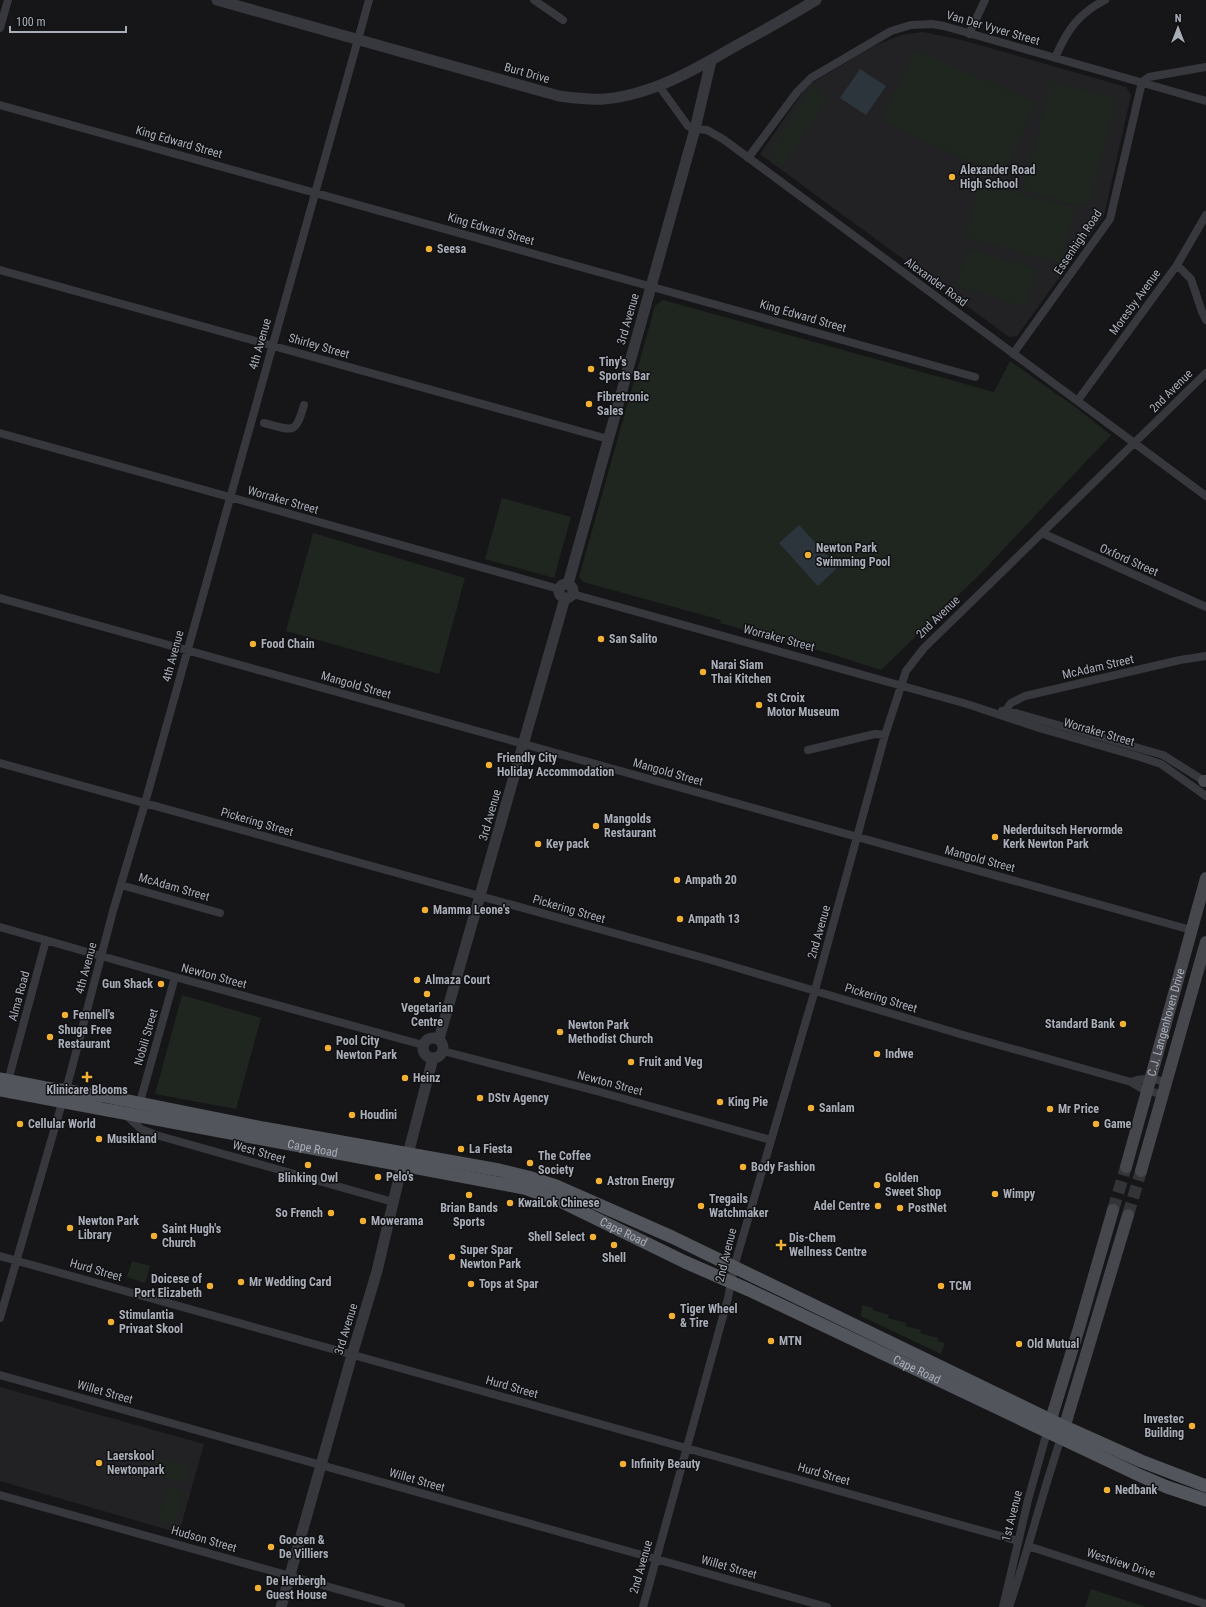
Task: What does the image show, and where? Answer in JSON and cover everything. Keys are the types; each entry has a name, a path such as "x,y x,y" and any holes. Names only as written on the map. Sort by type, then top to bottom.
{"main road":[{"name":"C.J. Langenhoven Drive","path":"1126,1167 1152,1079 1206,878"},
{"name":"C.J. Langenhoven Drive","path":"1141,1171 1206,942"},
{"name":"Cape Road","path":"3,1083 46,1088 63,1096 124,1113 405,1160 498,1170 528,1177 556,1186 672,1237 734,1267 1049,1426"},
{"name":"Cape Road","path":"63,1096 140,1102 405,1160 536,1192 560,1201 731,1283 1049,1426 1206,1486"},
{"path":"1049,1426 1113,1210"},
{"path":"1063,1432 1128,1215"},
{"name":"Cape Road","path":"1063,1432 1141,1476 1167,1487 1206,1500"}],"street":[{"path":"0,28 8,0"},
{"name":"Burt Drive","path":"217,0 572,98 606,99 641,92 659,86 712,60 816,0"},
{"name":"4th Avenue","path":"0,1318 369,0"},
{"path":"534,0 563,20"},
{"path":"969,34 985,0"},
{"path":"1055,58 1070,28 1085,12 1105,0"},
{"name":"Van Der Vyver Street","path":"748,158 802,86 811,78 891,31 911,25 932,24 944,26 1206,101"},
{"name":"3rd Avenue","path":"439,1039 695,129 712,60"},
{"path":"1142,82 1149,77 1206,67"},
{"name":"Essenhigh Road","path":"1013,354 1110,219 1142,82"},
{"name":"Alexander Road","path":"659,86 688,126 695,129 712,132 1013,354 1078,400 1206,496"},
{"name":"King Edward Street","path":"0,105 975,377"},
{"name":"Moresby Avenue","path":"1078,400 1177,266 1206,215"},
{"path":"1177,266 1191,279 1206,320"},
{"name":"Shirley Street","path":"0,270 608,439"},
{"name":"2nd Avenue","path":"643,1607 687,1448 734,1267 815,990 885,735 910,664 924,648 1206,373"},
{"path":"264,423 286,429 292,429 298,423 304,405"},
{"name":"Worraker Street","path":"0,434 977,707 1003,713 1023,715 1157,752 1175,761 1205,781"},
{"name":"Oxford Street","path":"1042,533 1206,607"},
{"name":"Mangold Street","path":"0,598 1191,930"},
{"name":"McAdam Street","path":"1003,713 1011,703 1025,696 1180,660 1206,656"},
{"name":"Worraker Street","path":"1003,713 1039,728 1161,764 1206,796"},
{"path":"808,750 875,734 885,735"},
{"name":"Pickering Street","path":"0,763 815,990 960,1034 1131,1082 1148,1091 1163,1095"},
{"name":"McAdam Street","path":"121,885 220,913"},
{"name":"Newton Street","path":"0,927 423,1045"},
{"name":"Alma Road","path":"3,1083 46,940"},
{"name":"Nobili Street","path":"140,1102 175,977"},
{"path":"430,1038 439,1039 443,1044 443,1051 441,1055 433,1058 425,1054 423,1045 430,1038"},
{"name":"Newton Street","path":"443,1051 614,1096 771,1140"},
{"name":"3rd Avenue","path":"281,1607 377,1271 393,1202 433,1058"},
{"name":"Pickering Street","path":"1131,1082 1138,1079 1152,1079 1166,1082"},
{"name":"West Street","path":"124,1113 142,1130 393,1202"},
{"name":"Hurd Street","path":"0,1256 1018,1540"},
{"name":"Willet Street","path":"0,1375 827,1607"},
{"name":"1st Avenue","path":"1003,1607 1018,1540 1049,1426"},
{"name":"1st Avenue","path":"1009,1607 1042,1494 1063,1432"},
{"name":"Hudson Street","path":"0,1494 401,1607"},
{"name":"Westview Drive","path":"1028,1546 1206,1604"}],"shaded area":[{"name":"Alexander Road High School","path":"923,32 962,40 1126,87 1131,95 1104,216 1017,336 1009,337 760,154 807,86 874,46 901,35"},
{"path":"915,49 1036,103 1003,176 882,121"},
{"path":"860,69 886,86 866,115 840,98"},
{"path":"1051,81 1117,99 1088,208 1023,190"},
{"path":"814,83 829,97 783,167 768,153"},
{"path":"979,183 1075,208 1060,263 965,237"},
{"path":"968,248 1037,269 1025,307 956,286"},
{"path":"663,300 994,392 1010,361 1074,406 1111,435 981,573 881,670 831,654 720,623 721,620 583,582 579,577 655,306"},
{"path":"502,498 571,517 554,578 485,559"},
{"name":"Newton Park Swimming Pool","path":"799,525 838,567 818,586 779,543"},
{"path":"313,533 465,578 439,674 286,631"},
{"path":"182,995 261,1018 236,1109 155,1094"},
{"path":"132,1261 150,1266 145,1283 127,1277"},
{"path":"862,1305 889,1315 888,1318 906,1323 905,1326 921,1330 920,1333 938,1338 937,1341 945,1343 941,1354 861,1316"},
{"name":"Laerskool Newtonpark","path":"0,1387 204,1444 179,1533 0,1481"},
{"path":"156,1457 190,1466 185,1483 151,1474"},
{"path":"167,1487 184,1492 174,1526 158,1521"},
{"path":"1091,1589 1146,1607 1085,1607"}],"tunnel":[{"path":"1113,1210 1126,1167"},
{"path":"1128,1215 1141,1171"}],"place":[{"name":"Alexander Road High School","path":"952,177"},
{"name":"Seesa","path":"429,249"},
{"name":"Tiny's Sports Bar","path":"591,369"},
{"name":"Fibretronic Sales","path":"589,404"},
{"name":"Newton Park Swimming Pool","path":"808,555"},
{"name":"San Salito","path":"601,639"},
{"name":"Food Chain","path":"253,644"},
{"name":"Narai Siam Thai Kitchen","path":"703,672"},
{"name":"St Croix Motor Museum","path":"759,705"},
{"name":"Friendly City Holiday Accommodation","path":"489,765"},
{"name":"Mangolds Restaurant","path":"596,826"},
{"name":"Nederduitsch Hervormde Kerk Newton Park","path":"995,837"},
{"name":"Key pack","path":"538,844"},
{"name":"Ampath 20","path":"677,880"},
{"name":"Mamma Leone's","path":"425,910"},
{"name":"Ampath 13","path":"680,919"},
{"name":"Almaza Court","path":"417,980"},
{"name":"Gun Shack","path":"161,984"},
{"name":"Vegetarian Centre","path":"427,994"},
{"name":"Fennell's","path":"65,1015"},
{"name":"Standard Bank","path":"1123,1024"},
{"name":"Newton Park Methodist Church","path":"560,1032"},
{"name":"Shuga Free Restaurant","path":"50,1037"},
{"name":"Pool City Newton Park","path":"328,1048"},
{"name":"Indwe","path":"877,1054"},
{"name":"Fruit and Veg","path":"631,1062"},
{"name":"Klinicare Blooms","path":"87,1077"},
{"name":"Heinz","path":"405,1078"},
{"name":"DStv Agency","path":"480,1098"},
{"name":"King Pie","path":"720,1102"},
{"name":"Sanlam","path":"811,1108"},
{"name":"Mr Price","path":"1050,1109"},
{"name":"Houdini","path":"352,1115"},
{"name":"Cellular World","path":"20,1124"},
{"name":"Game","path":"1096,1124"},
{"name":"Musikland","path":"99,1139"},
{"name":"La Fiesta","path":"461,1149"},
{"name":"The Coffee Society","path":"530,1163"},
{"name":"Blinking Owl","path":"308,1165"},
{"name":"Body Fashion","path":"743,1167"},
{"name":"Pelo's","path":"378,1177"},
{"name":"Astron Energy","path":"599,1181"},
{"name":"Golden Sweet Shop","path":"877,1185"},
{"name":"Wimpy","path":"995,1194"},
{"name":"Brian Bands Sports","path":"469,1195"},
{"name":"KwaiLok Chinese","path":"510,1203"},
{"name":"Tregails Watchmaker","path":"701,1206"},
{"name":"Adel Centre","path":"878,1206"},
{"name":"PostNet","path":"900,1208"},
{"name":"So French","path":"331,1213"},
{"name":"Mowerama","path":"363,1221"},
{"name":"Newton Park Library","path":"70,1228"},
{"name":"Saint Hugh's Church","path":"154,1236"},
{"name":"Shell Select","path":"593,1237"},
{"name":"Shell","path":"614,1245"},
{"name":"Dis-Chem Wellness Centre","path":"781,1245"},
{"name":"Super Spar Newton Park","path":"452,1257"},
{"name":"Mr Wedding Card","path":"241,1282"},
{"name":"Tops at Spar","path":"471,1284"},
{"name":"Doicese of Port Elizabeth","path":"210,1286"},
{"name":"TCM","path":"941,1286"},
{"name":"Tiger Wheel & Tire","path":"672,1316"},
{"name":"Stimulantia Privaat Skool","path":"111,1322"},
{"name":"MTN","path":"771,1341"},
{"name":"Old Mutual","path":"1019,1344"},
{"name":"Investec Building","path":"1192,1426"},
{"name":"Laerskool Newtonpark","path":"99,1463"},
{"name":"Infinity Beauty","path":"623,1464"},
{"name":"Nedbank","path":"1107,1490"},
{"name":"Goosen & De Villiers","path":"271,1547"},
{"name":"De Herbergh Guest House","path":"258,1588"}]}
